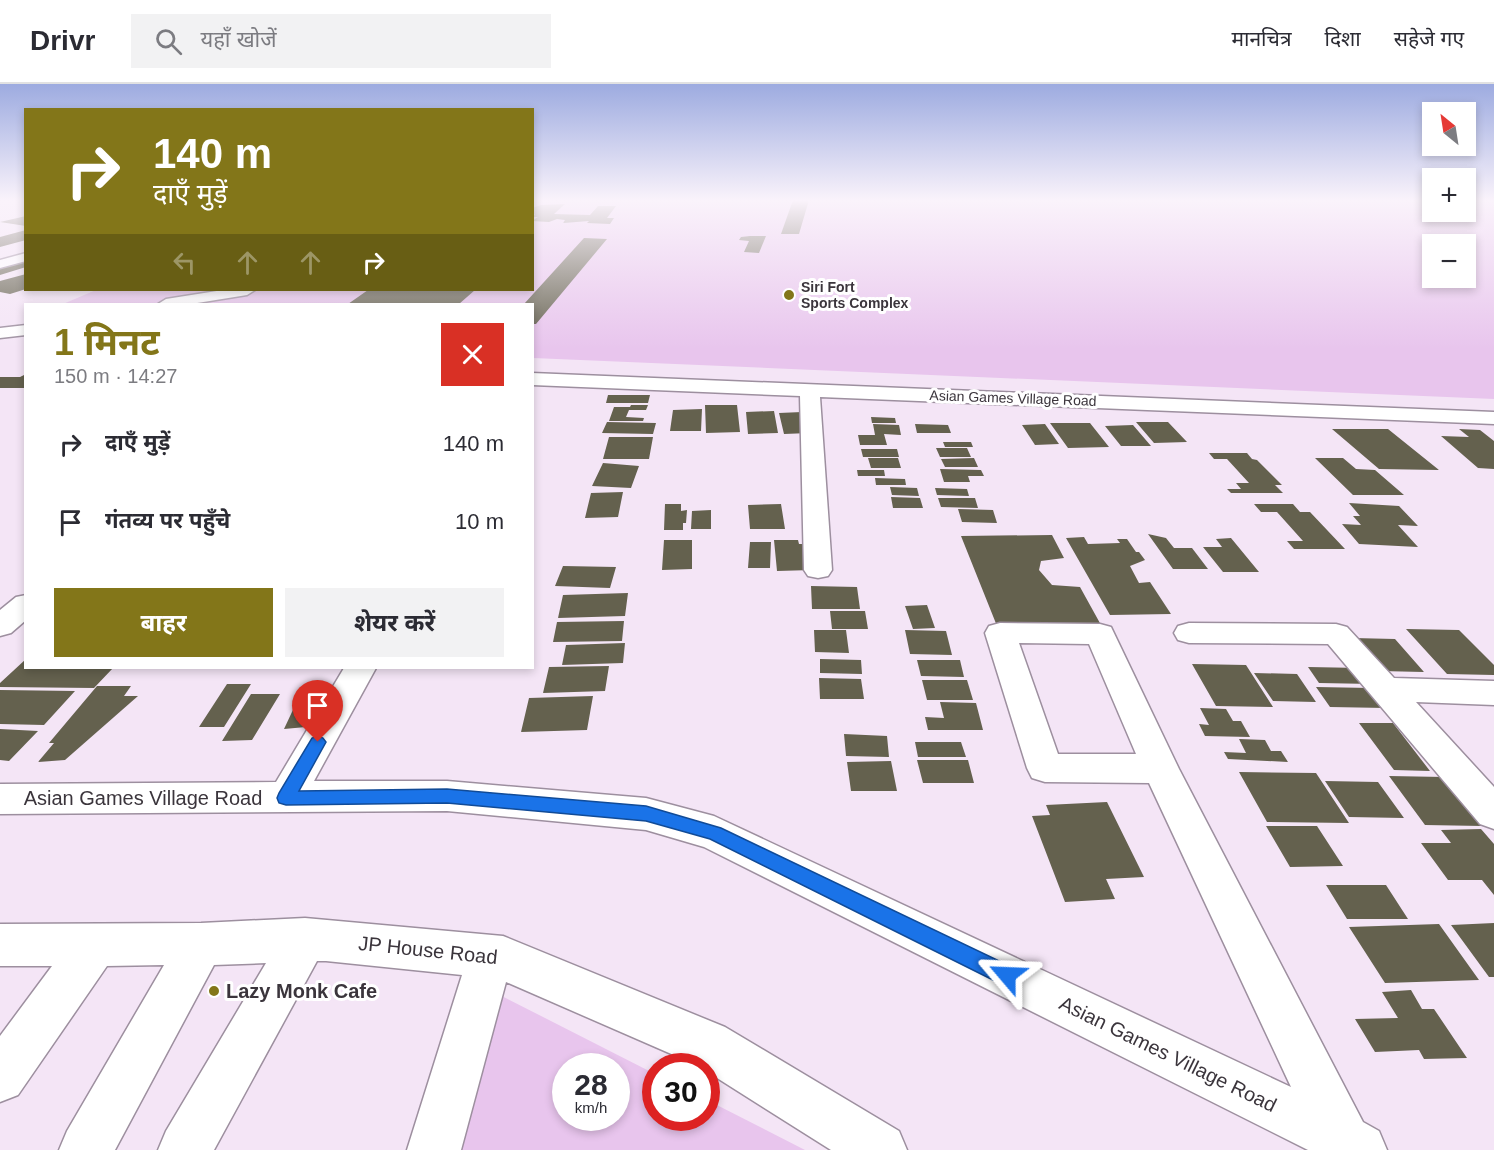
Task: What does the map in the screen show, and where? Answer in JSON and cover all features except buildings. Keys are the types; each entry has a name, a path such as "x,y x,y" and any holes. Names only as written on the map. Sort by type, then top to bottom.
{"street":[{"path":"0,264 24,258"},
{"path":"172,303 241,291"},
{"path":"0,333 24,330"},
{"name":"Asian Games Village Road","path":"534,379 1494,418"},
{"path":"810,390 818,570"},
{"path":"0,626 24,606"},
{"path":"1161,769 1045,768 1000,633 1100,634 1161,769 1352,1146"},
{"path":"1189,633 1336,634 1494,813"},
{"path":"286,798 359,669"},
{"path":"1384,688 1494,693"},
{"name":"Asian Games Village Road","path":"0,798 447,796 646,814 714,833 1352,1146"},
{"path":"185,1150 304,939"},
{"name":"JP House Road","path":"0,945 201,944 304,939 503,958 708,1044 880,1150"},
{"path":"86,1150 201,944"},
{"path":"0,1077 95,945"},
{"path":"434,1150 491,956"}],"shaded area":[{"name":"Siri Fort Sports Complex","path":"534,250 1422,250 1422,288 1476,288 1476,250 1494,250 1494,399 534,358 534,303 65,303 94,291 534,291"},
{"path":"492,991 614,1053 552,1053 552,1131 630,1131 630,1061 642,1067 642,1131 720,1131 720,1107 805,1150 446,1150"}],"place":[{"name":"Siri Fort Sports Complex","path":"789,295"},
{"name":"Lazy Monk Cafe","path":"214,991"}],"route":[{"path":"318,742 286,798 447,796 646,814 714,833 1007,975"}]}
